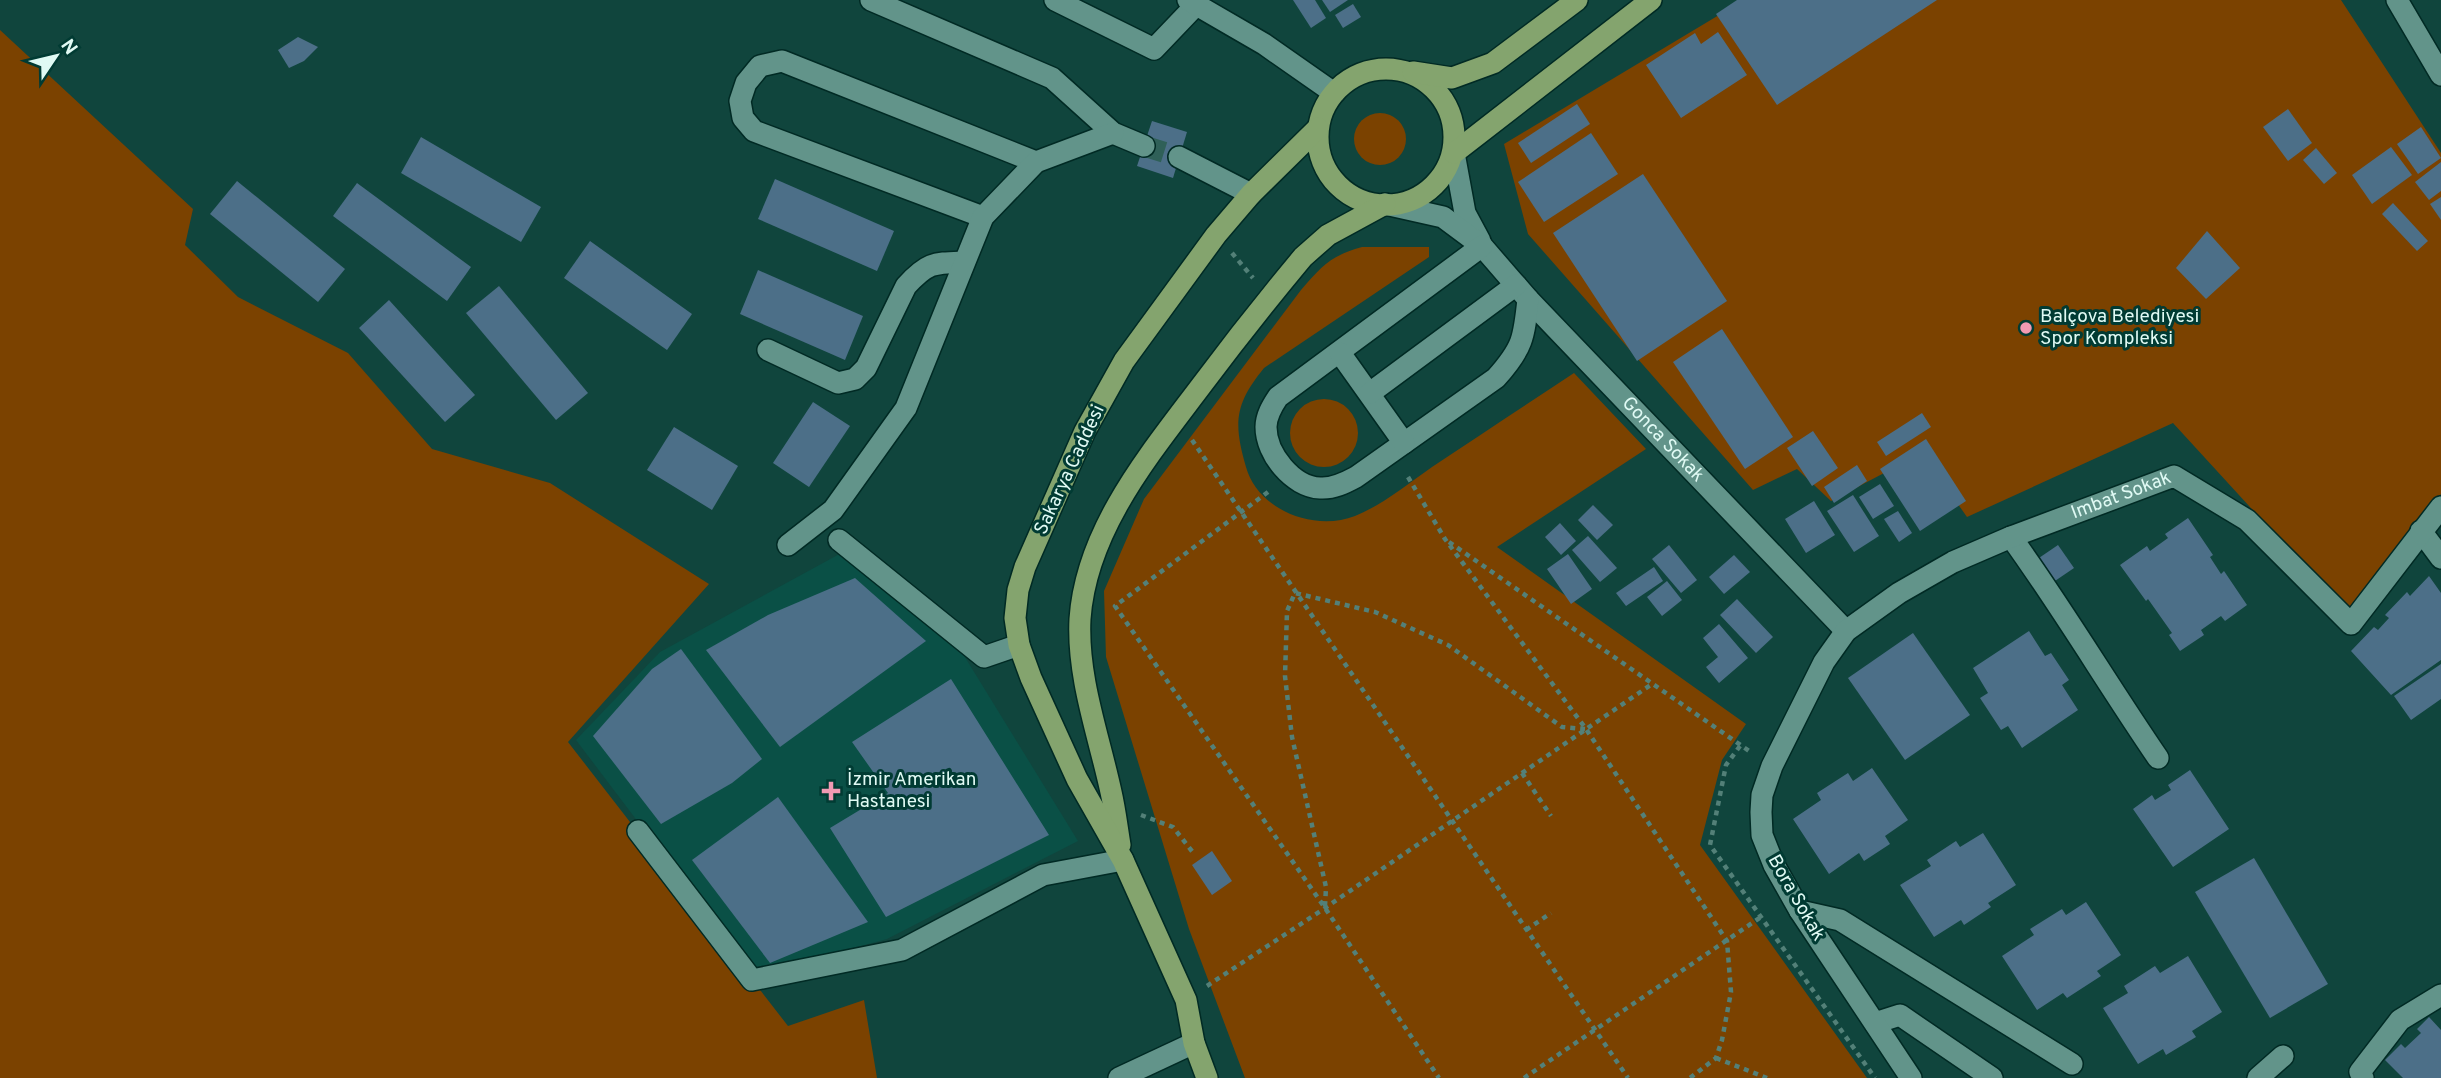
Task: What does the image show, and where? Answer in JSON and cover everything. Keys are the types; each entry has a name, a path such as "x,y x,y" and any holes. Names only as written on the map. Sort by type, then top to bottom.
{"main road":[{"path":"1408,72 1428,84 1452,115 1457,130 1454,153 1428,191 1409,202 1385,204 1352,197 1335,183 1323,165 1318,128 1324,109 1334,93 1357,75 1382,67 1452,78 1493,63 1577,0"},
{"path":"1454,153 1651,0"},
{"name":"Sakarya Caddesi","path":"1207,1078 1194,1043 1186,1000 1123,860 1077,779 1031,678 1019,645 1015,618 1018,590 1025,567 1085,432 1124,361 1216,235 1251,194 1318,128"},
{"name":"Sakarya Caddesi","path":"1123,860 1111,792 1084,675 1080,621 1087,574 1105,528 1172,424 1303,257 1328,235 1385,204"}],"street":[{"path":"871,0 1052,78 1113,132 1144,146"},
{"path":"1055,0 1154,49 1192,2 1264,44 1334,93"},
{"path":"2397,0 2441,75"},
{"path":"982,217 754,131 744,118 740,101 746,83 760,66 782,61 1036,162"},
{"path":"788,545 833,510 906,408 982,217 1036,162 1113,132"},
{"path":"1454,153 1465,214 1482,246"},
{"path":"1180,157 1251,194"},
{"path":"1385,204 1443,217 1482,246"},
{"path":"1482,246 1278,397 1270,411 1266,427 1270,446 1278,461 1292,476 1309,486 1337,486 1356,477 1496,378 1515,357 1524,332 1522,292"},
{"name":"Gonca Sokak","path":"1482,246 1522,292 1846,631"},
{"path":"768,350 838,383 855,379 866,368 906,286 913,278 933,264 964,262"},
{"path":"1370,393 1522,292"},
{"path":"1340,353 1405,443"},
{"name":"Imbat Sokak","path":"1846,631 1899,593 1953,562 2011,537 2174,476 2246,520 2351,624 2441,507"},
{"path":"2421,531 2441,558"},
{"path":"2011,537 2047,586 2109,687 2158,758"},
{"path":"839,540 984,657 1019,645"},
{"name":"Bora Sokak","path":"1846,631 1824,662 1772,766 1762,795 1762,835 1774,865 1800,911 1911,1078"},
{"path":"638,831 752,980 902,950 1043,875 1123,860"},
{"path":"1800,911 1840,920 2072,1064"},
{"path":"2363,1078 2360,1072 2400,1020 2441,995"},
{"path":"1875,1023 1900,1015 1992,1078"},
{"path":"1119,1078 1194,1043"},
{"path":"2258,1078 2283,1056"}],"path":[{"path":"1216,235 1270,297"},
{"path":"1188,434 1629,1078"},
{"path":"1408,477 1445,539 1586,729 1727,941 1731,992 1722,1040 1716,1058 1690,1078"},
{"path":"1268,492 1115,606 1325,908 1439,1078"},
{"path":"1445,539 1772,766"},
{"path":"1295,593 1375,612 1436,639 1563,727 1586,729"},
{"path":"1295,593 1287,611 1285,676 1292,737 1326,887 1325,908"},
{"path":"1186,1000 1652,684"},
{"path":"1522,773 1551,816"},
{"path":"1136,813 1173,827 1195,855"},
{"path":"1526,930 1550,914"},
{"path":"1524,1078 1761,917"},
{"path":"1716,1058 1767,1078"}],"shaded area":[{"name":"Balçova Belediyesi Spor Kompleksi","path":"1744,0 2341,0 2441,153 2441,494 2348,614 2173,423 1967,517 1922,453 1831,501 1797,469 1753,490 1528,234 1504,144"},
{"path":"0,30 193,209 185,245 238,297 348,353 432,449 550,483 709,584 568,742 788,1026 864,1000 877,1078 0,1078"},
{"path":"1380,113 1399,120 1406,139 1399,158 1380,165 1361,158 1354,139 1361,120"},
{"path":"1362,247 1429,247 1429,257 1264,368 1247,392 1239,414 1239,438 1252,482 1275,506 1290,514 1322,521 1355,516 1385,500 1574,373 1646,449 1497,547 1746,724 1722,760 1700,845 1867,1078 1245,1078 1189,929 1106,657 1104,591 1144,499 1301,290 1327,263"},
{"path":"1317,399 1331,399 1343,404 1353,414 1358,433 1353,452 1343,462 1331,467 1317,467 1305,462 1295,452 1290,440 1290,426 1295,414 1305,404"},
{"name":"İzmir Amerikan Hastanesi","path":"845,551 952,636 1078,841 887,939 753,974 576,740 660,652"}],"building":[{"path":"1293,0 1315,0 1326,18 1311,28"},
{"path":"1322,0 1348,0 1330,12"},
{"path":"1737,0 1937,0 1777,105 1716,14"},
{"path":"1353,4 1361,17 1343,28 1335,15"},
{"path":"1718,32 1747,75 1681,118 1646,65 1695,33 1701,44"},
{"path":"298,37 318,47 304,61 289,68 278,50"},
{"path":"1577,104 1590,124 1531,163 1518,143"},
{"path":"2288,109 2312,143 2288,161 2263,127"},
{"path":"1152,121 1187,132 1173,178 1137,166"},
{"path":"2421,127 2441,158 2418,174 2397,144"},
{"path":"1591,133 1618,174 1544,222 1518,182"},
{"path":"421,137 541,207 521,242 401,173"},
{"path":"2391,147 2412,175 2372,204 2352,175"},
{"path":"2316,148 2337,173 2324,184 2303,160"},
{"path":"2441,162 2441,191 2429,200 2415,182"},
{"path":"1643,174 1727,301 1637,361 1553,233"},
{"path":"775,179 894,231 877,271 758,219"},
{"path":"237,181 345,269 318,302 210,214"},
{"path":"357,183 471,267 447,301 333,216"},
{"path":"2441,197 2441,220 2430,204"},
{"path":"2393,203 2428,241 2417,251 2382,214"},
{"path":"2207,231 2240,268 2206,299 2176,268"},
{"path":"590,241 692,314 667,350 564,278"},
{"path":"758,270 863,316 845,360 740,314"},
{"path":"499,286 588,393 556,420 466,313"},
{"path":"389,300 475,395 445,422 359,328"},
{"path":"1722,329 1793,437 1745,469 1673,362"},
{"path":"813,402 850,426 809,487 773,463"},
{"path":"1922,413 1931,427 1886,456 1877,442"},
{"path":"674,427 738,466 712,510 647,470"},
{"path":"1813,431 1838,468 1812,486 1787,448"},
{"path":"1926,439 1966,501 1920,531 1880,469"},
{"path":"1857,465 1867,481 1834,503 1824,487"},
{"path":"1880,484 1894,506 1873,519 1859,497"},
{"path":"1853,495 1879,536 1854,552 1827,511"},
{"path":"1814,501 1835,535 1806,553 1785,519"},
{"path":"1593,505 1613,525 1597,540 1578,520"},
{"path":"1898,511 1912,533 1899,542 1884,519"},
{"path":"2188,518 2213,555 2210,557 2221,574 2224,571 2247,605 2225,621 2221,616 2201,630 2204,635 2180,651 2169,635 2172,633 2120,565 2147,546 2150,551 2168,538 2165,534"},
{"path":"1560,523 1576,541 1561,555 1545,537"},
{"path":"1588,536 1617,568 1600,582 1572,550"},
{"path":"1669,545 1697,580 1681,593 1652,559"},
{"path":"2058,545 2074,568 2052,583 2036,560"},
{"path":"1568,554 1592,589 1571,604 1547,569"},
{"path":"1734,555 1750,572 1724,594 1709,577"},
{"path":"1654,567 1663,581 1626,606 1616,593"},
{"path":"2429,576 2441,593 2441,660 2391,695 2351,651 2374,627 2378,630 2389,618 2385,615 2407,592 2410,596"},
{"path":"855,578 926,641 780,747 706,650 768,615"},
{"path":"1667,581 1682,600 1662,616 1647,597"},
{"path":"1737,599 1773,637 1756,653 1720,615"},
{"path":"1719,624 1748,658 1719,683 1706,667 1718,657 1703,638"},
{"path":"2029,631 2045,656 2051,653 2069,680 2062,685 2078,710 2022,748 2008,726 2001,730 1980,698 1988,693 1973,668"},
{"path":"1913,633 1970,715 1905,760 1848,678"},
{"path":"681,649 762,759 732,783 661,824 593,736 652,669"},
{"path":"2441,664 2441,699 2411,720 2394,696"},
{"path":"951,679 1049,835 886,917 830,828 888,793 852,742"},
{"path":"1872,768 1908,820 1885,836 1890,844 1864,861 1859,853 1829,874 1793,819 1821,800 1817,793 1848,773 1853,781"},
{"path":"2190,770 2229,829 2173,867 2133,809 2152,795 2155,800 2171,790 2168,785"},
{"path":"778,797 868,922 770,963 692,860"},
{"path":"1983,833 2016,885 1988,903 1991,907 1964,925 1961,920 1934,937 1900,885 1931,866 1927,860 1956,841 1960,847"},
{"path":"1212,851 1232,881 1212,895 1192,865"},
{"path":"2254,858 2328,984 2270,1018 2195,892"},
{"path":"2086,902 2121,955 2097,971 2101,976 2067,998 2063,993 2037,1010 2002,956 2034,935 2030,929 2062,909 2066,915"},
{"path":"2188,956 2222,1012 2192,1031 2196,1037 2166,1055 2163,1049 2138,1064 2103,1008 2128,993 2124,986 2155,966 2160,973"},
{"path":"2429,1017 2441,1030 2441,1078 2403,1078 2385,1060 2401,1044 2405,1048 2421,1033 2417,1029"}],"tunnel":[{"path":"1144,146 1179,157"}],"place":[{"name":"Balçova Belediyesi Spor Kompleksi","path":"2026,328"},
{"name":"İzmir Amerikan Hastanesi","path":"831,791"}]}
